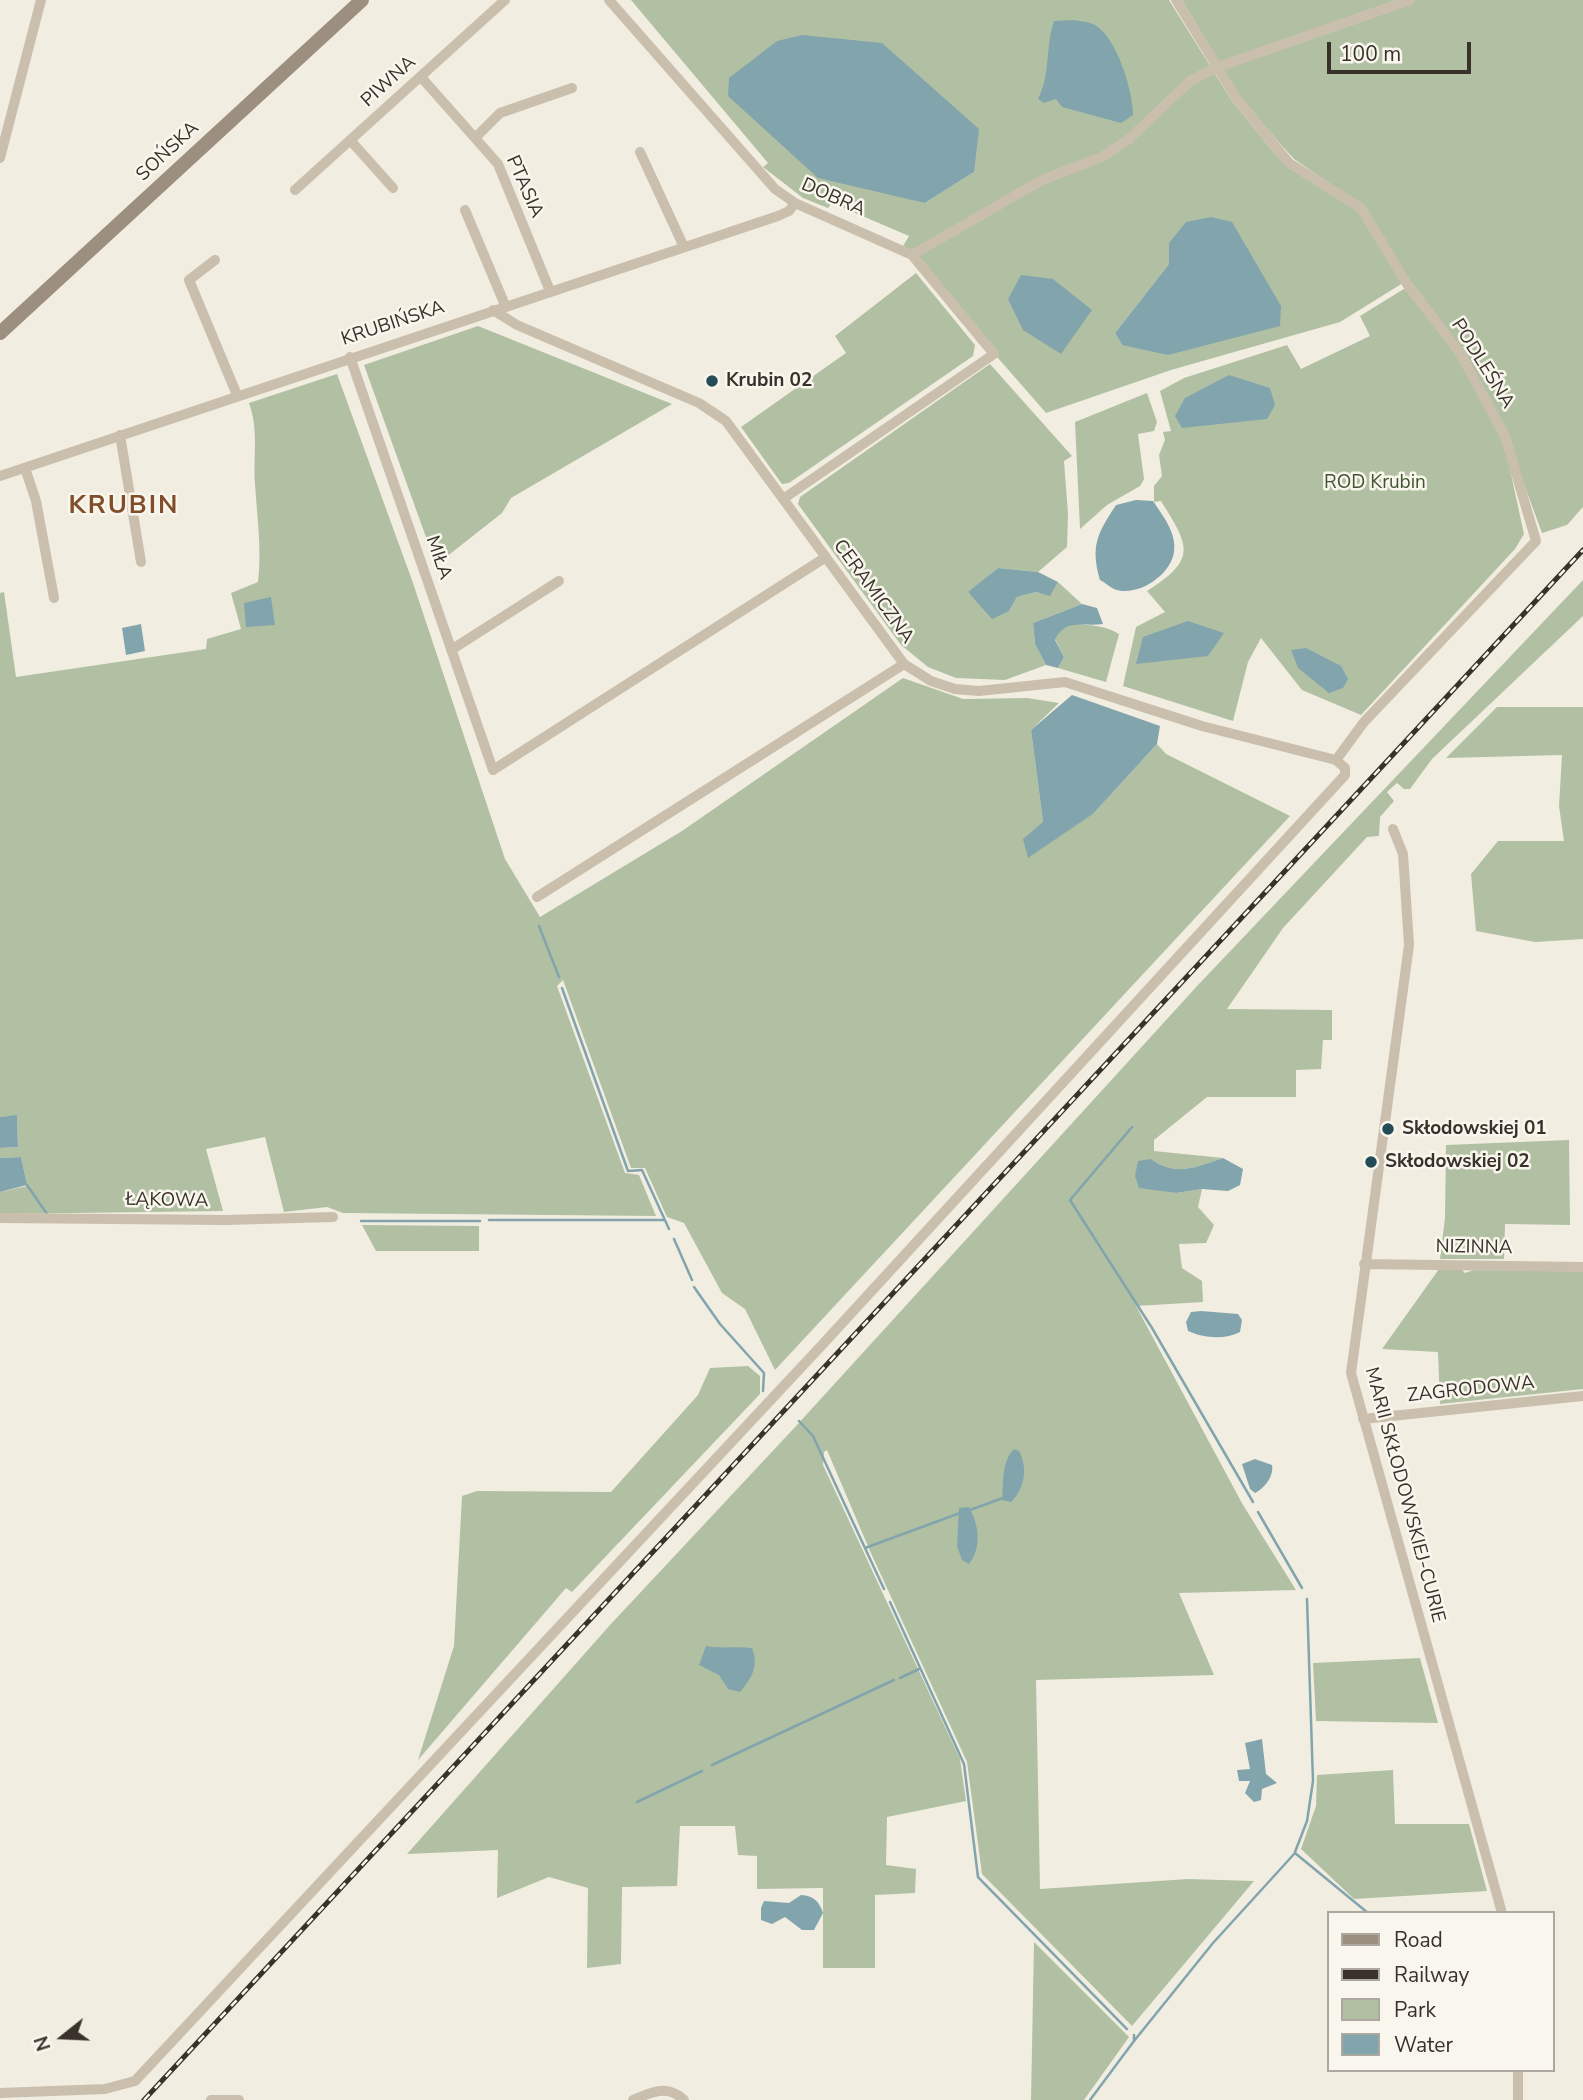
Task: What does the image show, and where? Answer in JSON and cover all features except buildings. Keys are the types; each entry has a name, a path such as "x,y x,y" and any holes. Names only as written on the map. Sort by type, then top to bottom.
{"street":[{"path":"0,158 41,0"},
{"name":"SOŃSKA","path":"0,333 362,0"},
{"name":"PIWNA","path":"295,190 505,0"},
{"name":"DOBRA","path":"609,0 773,187 795,203 912,255 994,354 783,499"},
{"name":"PODLEŚNA","path":"1176,0 1236,99 1290,163 1361,208 1406,284 1460,353 1505,436 1536,541 1360,727 1336,760"},
{"path":"912,255 1042,180 1102,157 1129,139 1190,81 1215,68 1410,0"},
{"name":"PTASIA","path":"421,77 477,136 498,164 550,291"},
{"path":"477,136 500,113 572,88"},
{"path":"350,140 393,188"},
{"path":"640,152 684,247"},
{"name":"KRUBIŃSKA","path":"0,477 350,357 778,216 789,211 795,203"},
{"path":"465,209 505,306"},
{"path":"215,260 189,280 237,395"},
{"name":"CERAMICZNA","path":"493,310 527,330 699,403 726,421 904,664 931,681 955,689 979,691 1065,682 1210,728 1336,760"},
{"name":"MIŁA","path":"350,357 493,770 825,557"},
{"path":"120,435 141,562"},
{"path":"25,468 36,501 54,598"},
{"path":"451,650 559,581"},
{"path":"537,897 904,664"},
{"path":"0,2093 45,2096 118,2088 135,2081 822,1345 1137,998 1339,785 1345,770 1336,760"},
{"name":"MARII SKŁODOWSKIEJ-CURIE","path":"1393,829 1403,854 1409,945 1351,1367 1363,1419 1501,1911"},
{"name":"ŁĄKOWA","path":"0,1218 226,1220 333,1217"},
{"name":"NIZINNA","path":"1364,1264 1583,1267"},
{"name":"ZAGRODOWA","path":"1363,1419 1583,1396"},
{"path":"1518,2072 1518,2100"},
{"path":"633,2100 661,2090 671,2091 684,2100"},
{"path":"211,2100 239,2100"}],"green space":[{"path":"631,0 1169,0 1232,101 1276,155 1359,210 1403,283 1340,322 1171,370 1046,413 902,248 909,236 832,203 828,208 803,198 763,167 768,163","holes":["974,172 925,203 895,195","1169,264 1122,345 1115,333"]},
{"path":"1182,0 1583,0 1583,507 1567,525 1542,533 1506,435 1363,206 1294,159 1283,147 1239,96"},
{"path":"916,273 975,345 973,356 789,483 782,484 741,427 846,353 835,336"},
{"name":"ROD Krubin","path":"1407,287 1457,354 1503,437 1524,534 1515,549 1361,715 1302,690 1261,638 1248,662 1233,721 1123,686 1136,627 1165,612 1147,591 1175,570 1184,551 1171,516 1161,501 1154,502 1154,486 1162,476 1159,455 1165,440 1163,432 1171,431 1160,391 1184,378 1287,345 1301,369 1370,336 1360,316"},
{"path":"478,326 672,404 511,498 502,513 436,565 364,365"},
{"path":"990,364 1072,456 1064,461 1068,514 1067,547 1038,572 998,568 968,593 1009,611 1017,597 1036,592 1050,595 1058,582 1082,604 1033,623 1035,644 1046,665 1005,680 956,678 928,667 901,645 798,504 800,497"},
{"path":"337,374 413,583 505,859 540,917 682,831 903,678 963,699 1027,698 1059,703 1031,730 1043,822 1094,813 1157,744 1166,754 1290,816 775,1370 745,1309 722,1293 684,1223 667,1217 645,1168 631,1168 563,980 557,986 625,1173 639,1175 656,1216 343,1213 327,1207 284,1212 265,1137 206,1149 223,1211 0,1214 0,1192 27,1186 21,1157 0,1158 0,1148 18,1147 17,1116 0,1117 0,593 4,592 16,677 206,649 207,639 241,629 231,593 258,582 259,570 255,433 249,403"},
{"path":"1147,393 1157,422 1154,431 1138,434 1144,479 1140,486 1107,505 1080,529 1075,422"},
{"path":"1583,580 1583,616 1432,759 1410,789 1404,789 1397,783 1387,792 1394,801 1380,817 1379,836 1367,837 1283,928 1227,1009 1332,1010 1332,1040 1323,1040 1321,1069 1296,1070 1296,1097 1207,1097 1154,1140 1154,1151 1223,1158 1186,1169 1169,1168 1151,1159 1159,1190 1176,1193 1202,1189 1198,1207 1214,1225 1206,1243 1179,1244 1182,1268 1202,1281 1203,1302 1136,1306 1243,1505 1296,1590 1179,1593 1214,1675 1036,1680 1040,1889 1188,1879 1254,1881 1132,2026 982,1874 967,1762 870,1551 827,1450 824,1452 823,1465 960,1759 966,1801 887,1817 886,1865 916,1869 915,1893 875,1895 875,1968 823,1968 823,1888 757,1889 757,1856 738,1855 735,1826 680,1826 677,1886 622,1887 621,1964 587,1968 588,1888 549,1877 497,1898 498,1850 407,1854 610,1625 797,1425 1198,985"},
{"path":"1076,623 1103,627 1119,634 1106,682 1058,668 1064,657 1055,639 1060,630"},
{"path":"1497,707 1583,707 1583,939 1535,942 1476,931 1471,874 1498,841 1564,841 1559,806 1562,755 1446,758"},
{"path":"1569,1140 1570,1225 1505,1224 1504,1259 1440,1259 1445,1218 1446,1145"},
{"path":"362,1225 479,1226 479,1251 376,1251"},
{"path":"1439,1269 1462,1270 1465,1273 1474,1270 1583,1271 1583,1389 1440,1404 1438,1352 1382,1349"},
{"path":"748,1366 760,1376 760,1394 572,1592 566,1588 418,1760 454,1646 462,1496 477,1491 611,1492 698,1395 710,1368"},
{"path":"1420,1658 1438,1723 1316,1721 1313,1663"},
{"path":"1393,1770 1395,1824 1469,1824 1487,1891 1354,1899 1301,1849 1316,1806 1317,1775"},
{"path":"1034,1942 1129,2037 1084,2100 1031,2100"}],"water":[{"path":"1073,20 1095,25 1117,53 1127,79 1133,115 1121,123 1062,107 1056,99 1044,103 1038,99 1045,80 1054,21"},
{"path":"802,35 882,43 979,129 974,172 925,203 818,178 728,96 729,78 777,41"},
{"path":"1211,217 1232,222 1281,306 1280,326 1168,355 1122,345 1115,333 1169,264 1169,243 1186,222"},
{"path":"1021,275 1053,279 1092,310 1061,354 1023,330 1008,299"},
{"path":"1229,375 1270,388 1275,405 1267,419 1182,428 1175,416 1185,398"},
{"path":"1136,500 1153,501 1171,531 1174,552 1172,561 1160,576 1142,587 1123,591 1100,580 1096,548 1100,532 1116,505"},
{"path":"998,568 1038,572 1058,582 1050,596 1036,592 1017,597 1009,611 992,619 968,592"},
{"path":"271,597 275,625 246,627 244,603"},
{"path":"1082,604 1097,608 1103,624 1076,625 1064,629 1055,640 1064,657 1058,668 1046,665 1035,644 1033,623"},
{"path":"1188,621 1224,633 1208,656 1136,664 1143,637"},
{"path":"141,624 145,651 126,655 122,628"},
{"path":"1306,648 1341,666 1348,679 1343,688 1329,693 1298,668 1291,650"},
{"path":"1072,695 1160,726 1157,744 1094,813 1028,858 1023,839 1043,822 1031,730"},
{"path":"17,1115 18,1147 0,1148 0,1117"},
{"path":"21,1157 27,1185 0,1192 0,1158"},
{"path":"1223,1158 1243,1169 1240,1185 1228,1191 1202,1189 1176,1193 1139,1188 1135,1176 1138,1161 1151,1159 1169,1168 1186,1169"},
{"path":"1191,1312 1238,1314 1242,1320 1240,1332 1214,1337 1188,1331 1186,1322"},
{"path":"1014,1449 1019,1451 1022,1457 1024,1478 1011,1502 1002,1500 1003,1480 1007,1460"},
{"path":"1255,1459 1272,1465 1272,1473 1268,1481 1255,1493 1250,1489 1242,1464"},
{"path":"969,1507 978,1536 976,1550 969,1564 962,1560 957,1546 959,1508"},
{"path":"706,1646 752,1648 755,1660 753,1672 740,1692 728,1689 719,1675 699,1665"},
{"path":"1262,1739 1266,1774 1277,1783 1262,1789 1261,1800 1254,1802 1245,1793 1250,1781 1239,1781 1237,1770 1250,1769 1245,1743"},
{"path":"801,1895 815,1900 823,1913 814,1930 802,1930 785,1917 772,1924 761,1920 764,1901 789,1903"}],"waterway":[{"path":"539,926 559,977"},
{"path":"562,988 628,1171 642,1170 669,1229"},
{"path":"1132,1127 1070,1200 1152,1328 1253,1502"},
{"path":"27,1185 47,1214"},
{"path":"489,1220 664,1220"},
{"path":"361,1221 480,1221"},
{"path":"674,1239 692,1280"},
{"path":"694,1287 720,1324 764,1373 763,1391"},
{"path":"799,1421 813,1436 884,1589"},
{"path":"970,1510 1003,1498"},
{"path":"1258,1512 1302,1588"},
{"path":"865,1548 960,1513"},
{"path":"1295,1852 1307,1821 1313,1781 1307,1599"},
{"path":"890,1602 964,1764 978,1877 1127,2029"},
{"path":"900,1678 919,1669"},
{"path":"712,1765 894,1680"},
{"path":"637,1802 702,1771"},
{"path":"1134,2041 1213,1943 1295,1853 1366,1911"},
{"path":"1090,2100 1134,2041 1134,2035"}],"railway":[{"path":"144,2100 1583,550"}],"place":[{"name":"Krubin 02","path":"712,381"},
{"name":"Skłodowskiej 01","path":"1388,1129"},
{"name":"Skłodowskiej 02","path":"1371,1162"}],"district":[{"name":"KRUBIN","path":"124,507"}]}
